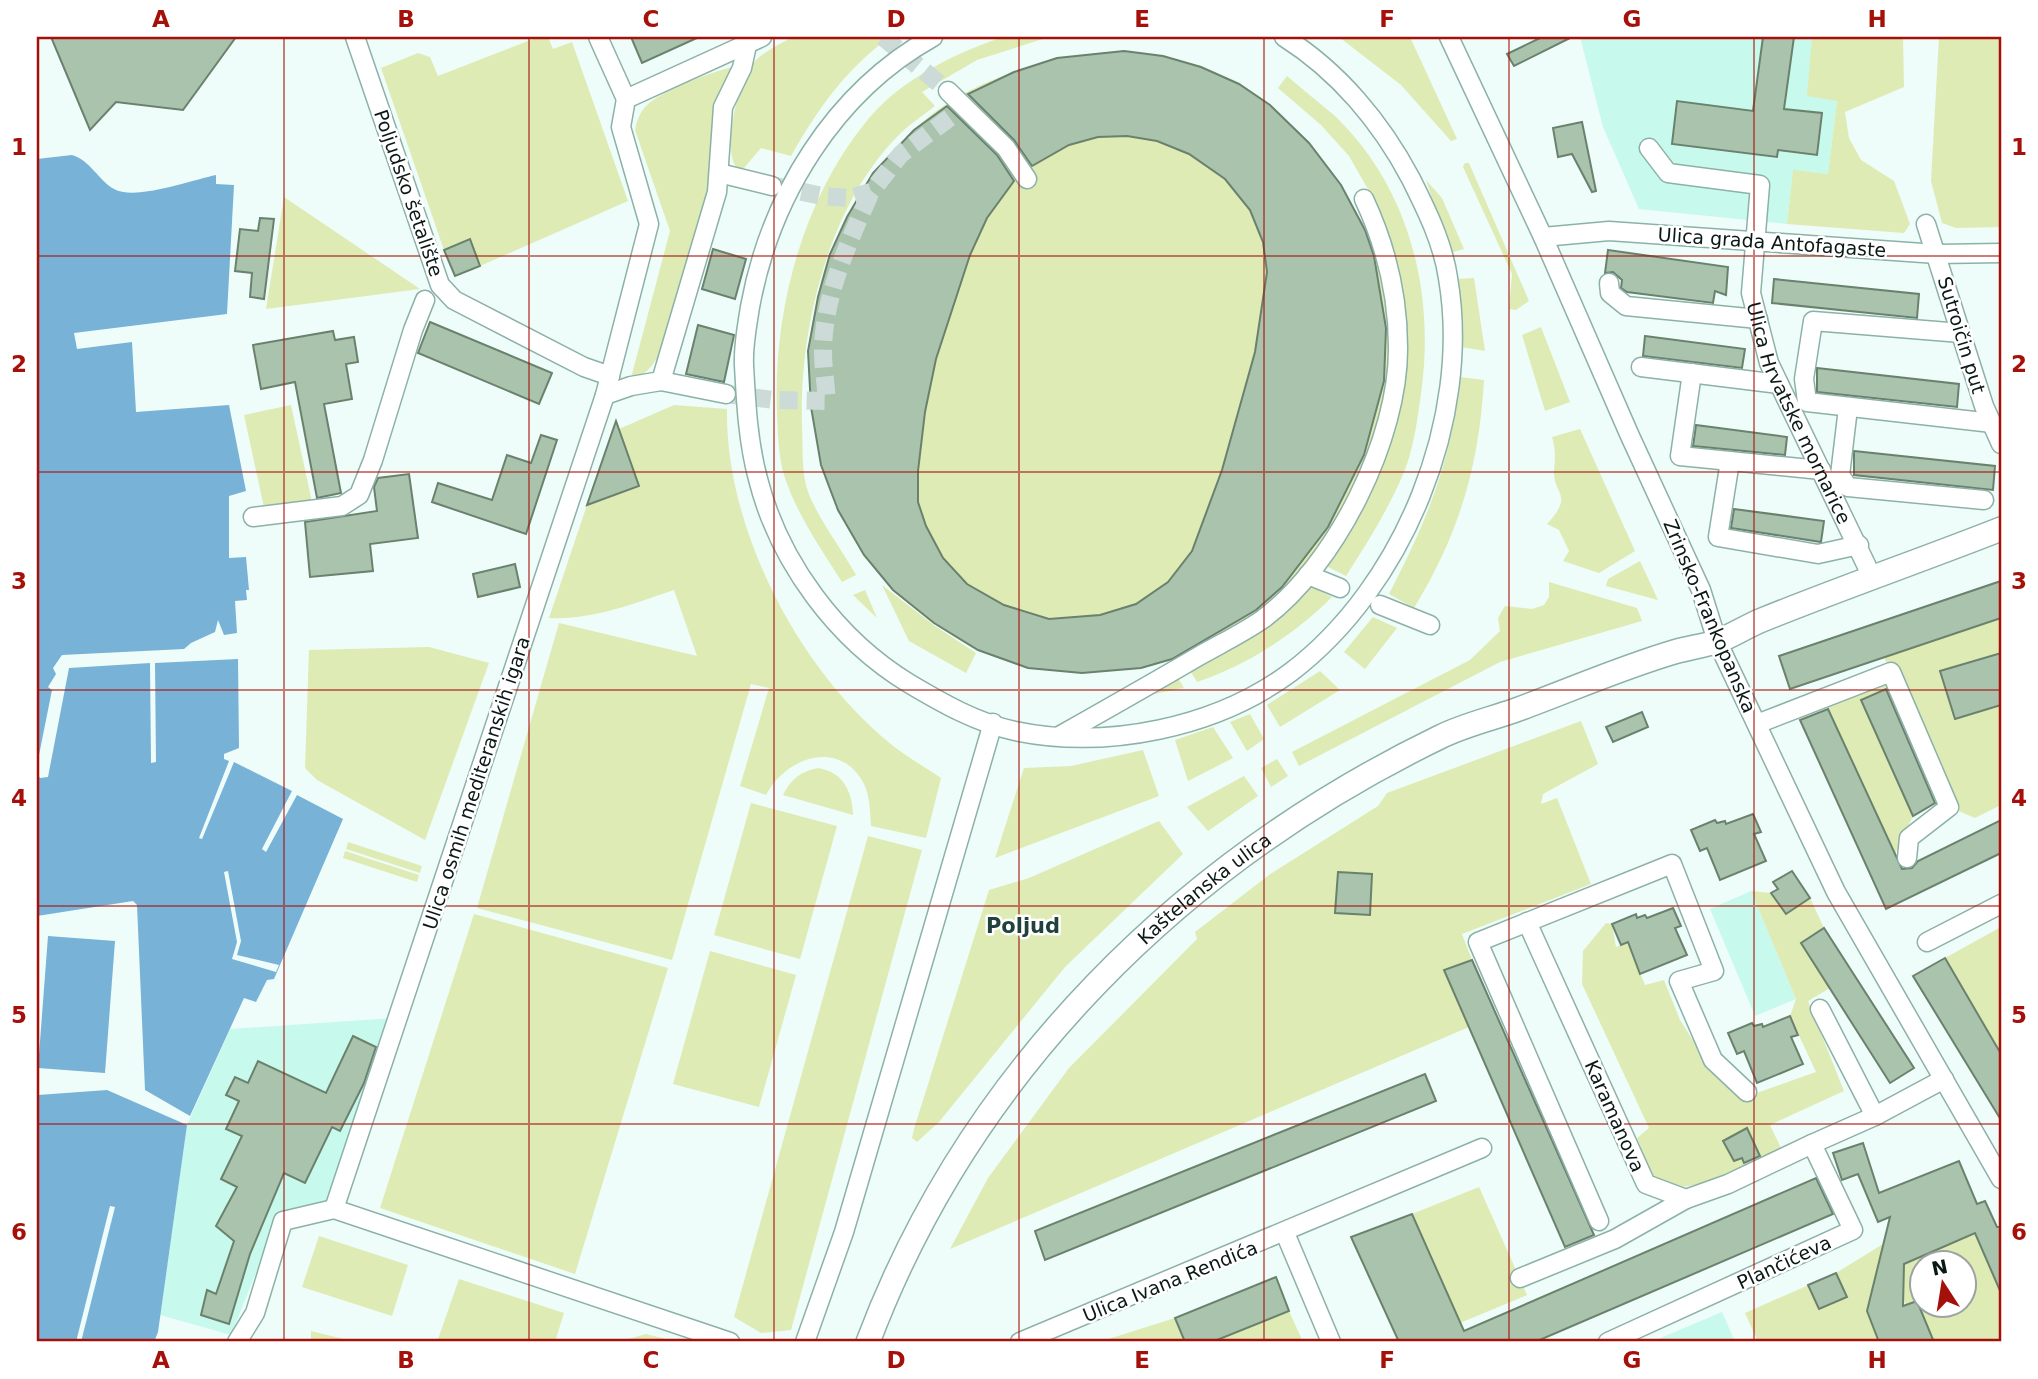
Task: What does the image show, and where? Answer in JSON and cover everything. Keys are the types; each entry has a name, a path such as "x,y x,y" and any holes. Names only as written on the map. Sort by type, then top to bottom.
{"main road":[{"path":"1717,641 1759,621 2001,529"},
{"name":"Kaštelanska ulica","path":"868,1342 887,1291 940,1191 981,1127 1041,1046 1107,970 1238,856 1305,812 1445,735 1673,653 1717,641"}],"street":[{"name":"Poljudsko šetalište","path":"355,37 440,285 454,300 584,367 610,376"},
{"path":"598,37 625,99 650,85 755,41"},
{"path":"933,37 901,54 821,134 790,187 770,232 755,283 744,347 747,414 758,481 779,538 811,592 847,636 897,676 950,708 1014,731 1082,737 1153,732 1226,709 1290,672 1349,617 1399,542 1427,481 1448,413 1454,345 1448,274 1427,211 1396,150 1358,100 1311,54 1284,37"},
{"name":"Zrinsko-Frankopanska","path":"1449,37 1543,237 1701,590 1717,641 1836,892 2001,1175"},
{"path":"661,381 719,173 723,107 755,41"},
{"path":"948,91 1006,148 1027,179"},
{"name":"Ulica osmih mediteranskih igara","path":"334,1209 610,376 649,225 621,127 625,99"},
{"name":"Ulica Hrvatske mornarice","path":"1650,148 1668,173 1760,185 1751,293 1769,363 1859,545 1872,579"},
{"path":"719,173 772,186"},
{"path":"1061,735 1263,619 1324,558 1344,524 1376,457 1390,407 1399,349 1395,291 1381,235 1364,199"},
{"name":"Sutroičin put","path":"1926,225 2001,444"},
{"name":"Ulica grada Antofagaste","path":"1543,237 1609,231 1937,254 2001,253"},
{"path":"1609,284 1610,293 1626,306 1758,319"},
{"path":"253,517 342,506 359,495 373,460 421,301 454,300"},
{"path":"1961,333 1813,321 1804,379 1807,402 1992,423"},
{"path":"1640,367 1779,384"},
{"path":"1692,373 1680,456 1821,470"},
{"path":"605,395 661,381 726,394"},
{"path":"1848,408 1840,475 1848,487 1984,500"},
{"path":"1730,461 1718,537 1818,554 1859,545"},
{"path":"1308,575 1340,588"},
{"path":"1380,605 1430,625"},
{"path":"1756,724 1891,672 1949,807 1909,838 1907,858"},
{"path":"805,1342 844,1233 993,723"},
{"path":"1599,1221 1478,942 1672,864 1714,971 1679,981 1713,1060 1747,1092"},
{"path":"1927,942 2001,904"},
{"name":"Karamanova","path":"1527,922 1646,1184 1686,1199"},
{"path":"1820,1009 1875,1116"},
{"path":"1520,1278 1615,1239 1686,1199 1728,1184 1875,1116 1944,1079"},
{"name":"Plančićeva","path":"1608,1342 1853,1230 1811,1144"},
{"name":"Ulica Ivana Rendića","path":"1020,1342 1057,1335 1482,1148"},
{"path":"237,1342 255,1313 283,1221 334,1209 730,1342"},
{"path":"1285,1233 1331,1342"}],"shaded area":[{"path":"538,37 548,37 553,49 572,42 628,201 480,266 470,239 444,250 381,68 418,53 430,57 438,76"},
{"path":"794,37 889,37 859,63 834,91 791,156 761,148 744,168 737,168 733,159 731,131 744,81 756,60"},
{"path":"1003,37 1049,37 977,60 922,92 935,106 905,129 876,161 855,194 838,229 824,268 813,307 802,386 804,476 808,492 824,523 856,575 842,582 795,503 781,459 777,374 786,297 796,259 808,222 824,187 865,123 910,81 946,60"},
{"path":"1339,37 1410,37 1457,139 1451,141 1401,85"},
{"path":"1580,37 1812,37 1808,95 1837,100 1828,174 1793,171 1787,224 1639,209 1603,127"},
{"path":"1812,37 1903,37 1904,87 1845,112 1849,138 1861,160 1894,181 1910,224 1904,233 1787,224 1793,170 1828,174 1837,101 1807,96"},
{"path":"1939,37 2001,37 2001,227 1956,228 1942,223 1931,181"},
{"path":"1124,51 1183,63 1236,85 1283,118 1324,162 1361,222 1380,271 1389,330 1386,388 1376,431 1351,494 1316,553 1272,603 1232,632 1198,649 1163,661 1107,671 1041,669 1009,662 978,650 941,628 893,589 855,541 828,487 820,460 810,365 812,328 824,271 834,246 915,129 959,96 1012,72 1069,57"},
{"path":"733,67 709,187 664,345 647,371 631,378 670,231 635,130 637,123 647,105 664,93 700,77"},
{"path":"1287,76 1336,117 1361,145 1382,175 1398,207 1410,241 1424,312 1422,386 1409,457 1389,504 1346,576 1326,566 1384,444 1397,278 1388,235 1373,198 1349,156 1321,125 1278,88"},
{"path":"1465,163 1469,163 1529,301 1516,310 1509,309 1512,274 1463,167"},
{"path":"1426,180 1442,198 1464,249 1450,253"},
{"path":"284,197 420,289 266,309"},
{"path":"1474,278 1485,351 1461,347 1456,279"},
{"path":"1541,327 1570,402 1545,411 1522,335"},
{"path":"1460,377 1484,380 1472,471 1455,526 1430,581 1414,608 1389,594 1436,489 1451,436"},
{"path":"291,405 312,502 265,512 244,415"},
{"path":"674,405 727,409 730,455 739,502 754,548 774,594 798,637 827,678 858,714 892,745 941,778 926,838 871,826 863,782 852,768 840,760 812,758 798,763 775,782 766,795 740,786 769,688 751,684 672,960 477,908 559,623 697,656 674,590 597,614 549,618 587,505 638,486 619,429"},
{"path":"1580,429 1635,551 1599,573 1563,561 1569,551 1559,530 1547,524 1560,506 1561,500 1555,479 1552,437"},
{"path":"1640,561 1658,600 1606,586 1608,579"},
{"path":"1549,582 1637,608 1642,621 1500,662 1299,766 1292,752 1470,660 1500,631 1498,618 1505,606 1532,609 1544,605 1549,597"},
{"path":"882,585 935,626 976,653 966,673 909,641"},
{"path":"1310,586 1332,597 1302,624 1252,658 1197,682 1189,669 1253,632"},
{"path":"865,590 877,618 853,595"},
{"path":"1373,617 1397,628 1365,669 1344,652"},
{"path":"2001,618 2001,805 1975,818 1949,807 1884,657"},
{"path":"429,647 489,663 425,840 317,780 305,768 309,650"},
{"path":"1320,671 1340,690 1280,727 1267,705"},
{"path":"1178,678 1184,688 1149,695"},
{"path":"1884,681 1886,689 1861,701 1913,816 1895,854 1826,703"},
{"path":"1250,714 1264,739 1247,751 1230,722"},
{"path":"1581,721 1598,764 1543,794 1541,804 1557,798 1591,884 1462,934 1472,960 1445,970 1469,1027 950,1249 988,1178 1069,1068 1197,939 1195,932 1269,875 1378,806 1387,793"},
{"path":"1213,727 1233,758 1188,781 1175,740"},
{"path":"1143,750 1159,796 995,858 1024,768 1071,766"},
{"path":"1277,759 1288,776 1271,787 1261,768"},
{"path":"818,768 840,778 851,798 853,815 783,795 797,777"},
{"path":"1244,776 1258,796 1208,831 1187,807"},
{"path":"751,803 837,826 800,959 714,935"},
{"path":"1159,821 1183,854 1065,967 939,1122 917,1142 912,1138 914,1129 989,890 1029,878"},
{"path":"868,836 922,850 791,1330 761,1333 734,1317"},
{"path":"348,842 422,866 420,873 346,849"},
{"path":"345,851 419,875 417,882 343,858"},
{"path":"1751,891 1796,999 1755,1016 1710,909"},
{"path":"1751,891 1771,893 1786,914 1810,898 1824,928 1801,943 1830,988 1808,1001 1844,1091 1770,1125 1781,1148 1705,1183 1677,1188 1653,1177 1637,1138 1649,1128 1582,984 1583,951 1606,923 1612,924 1616,947 1631,941 1632,953 1645,985 1664,980 1680,1020 1716,1077 1751,1095 1816,1072 1790,1016 1796,999"},
{"path":"474,914 668,968 575,1274 380,1208"},
{"path":"2001,927 2001,1054 1945,958"},
{"path":"710,951 796,975 759,1107 673,1084"},
{"path":"394,1018 330,1201 279,1215 231,1335 160,1315 187,1125 230,1029"},
{"path":"1479,1187 1527,1295 1460,1323 1412,1214"},
{"path":"1975,1233 1993,1275 1998,1273 2001,1281 2001,1342 1934,1342 1925,1320 1979,1320 1979,1250 1936,1250"},
{"path":"319,1236 408,1265 392,1316 302,1287"},
{"path":"1883,1244 1867,1311 1879,1342 1758,1342 1745,1313 1836,1273"},
{"path":"1909,1262 1909,1304 1906,1305 1903,1298 1904,1264"},
{"path":"459,1279 564,1313 555,1342 437,1342"},
{"path":"1289,1311 1303,1342 1212,1342"},
{"path":"1722,1312 1735,1342 1651,1342"},
{"path":"1175,1318 1185,1342 1099,1342"},
{"path":"311,1331 356,1342 311,1342"},
{"path":"646,1334 678,1342 618,1342"}],"water":[{"path":"72,155 84,162 108,185 123,192 149,191 216,175 216,184 234,185 227,314 74,333 77,349 132,342 136,412 229,405 246,491 229,496 229,558 246,557 249,590 246,590 247,600 235,601 237,633 224,635 218,620 215,632 184,649 62,655 53,668 56,674 48,687 52,690 37,765 37,159"},
{"path":"238,659 239,748 224,754 224,759 229,761 199,838 202,839 234,762 292,791 262,849 266,852 297,795 343,819 274,979 267,980 256,1002 244,998 190,1116 145,1090 137,905 133,901 37,916 37,774 40,778 48,777 69,668 150,663 151,763 156,762 155,663"},
{"path":"48,936 115,941 105,1073 38,1068"},
{"path":"107,1090 187,1125 158,1332 154,1342 37,1342 38,1095"}],"pier":[{"path":"228,871 241,941 237,955 279,965 276,972 232,959 237,942 224,872"},
{"path":"110,1206 115,1207 81,1342 76,1342"}],"building":[{"path":"51,37 236,37 183,110 116,102 90,130"},
{"path":"631,37 699,37 642,63"},
{"path":"1542,37 1572,37 1514,66 1507,54"},
{"path":"1763,37 1794,37 1784,109 1822,113 1817,155 1778,150 1777,157 1672,144 1677,101 1753,111"},
{"path":"1124,51 1163,56 1201,67 1239,84 1270,105 1309,143 1341,185 1365,230 1374,256 1386,328 1384,381 1364,455 1328,527 1282,587 1256,610 1172,659 1141,668 1082,673 1028,668 978,650 934,623 893,590 864,555 838,510 821,465 811,407 808,351 818,297 830,254 847,217 873,173 914,130 947,106 997,155 1014,181 987,218 970,255 936,359 925,412 918,471 918,502 926,526 943,558 967,584 1004,605 1049,619 1100,615 1136,604 1168,582 1192,551 1222,470 1255,352 1267,272 1263,242 1250,210 1225,179 1189,154 1157,141 1127,136 1098,137 1069,145 1032,166 1014,140 968,94 1014,72 1057,58"},
{"path":"1582,122 1596,191 1592,192 1572,154 1558,157 1553,128"},
{"path":"260,218 274,219 264,299 250,297 252,273 235,271 240,229 258,231"},
{"path":"470,239 480,266 455,276 444,250"},
{"path":"713,249 746,259 735,299 702,289"},
{"path":"1608,250 1728,267 1726,295 1715,291 1713,303 1627,292 1621,288 1622,280 1613,272 1605,273"},
{"path":"1774,279 1919,294 1917,318 1772,303"},
{"path":"430,322 552,373 539,404 418,353"},
{"path":"698,325 734,335 724,382 686,374"},
{"path":"333,331 335,340 354,337 358,362 346,364 352,399 324,404 341,493 317,498 295,382 261,389 253,345"},
{"path":"1645,336 1745,349 1742,368 1643,356"},
{"path":"1817,368 1959,384 1957,407 1817,392"},
{"path":"616,421 639,486 587,505"},
{"path":"1696,425 1787,437 1785,455 1693,446"},
{"path":"541,435 557,440 526,534 432,502 438,483 492,500 507,455 531,463"},
{"path":"1854,451 1995,466 1993,490 1854,475"},
{"path":"409,474 418,538 370,544 373,571 310,577 305,522 377,511 374,487 378,478"},
{"path":"1734,509 1824,521 1821,542 1731,528"},
{"path":"515,564 520,587 478,597 473,574"},
{"path":"2001,581 2001,618 1790,689 1779,656"},
{"path":"2001,653 2001,705 1955,719 1940,671"},
{"path":"1886,689 1935,803 1913,816 1861,700"},
{"path":"1828,709 1902,869 1912,868 1918,861 2001,820 2001,853 1886,909 1800,720"},
{"path":"1642,712 1648,727 1613,742 1606,727"},
{"path":"1753,814 1761,832 1754,834 1766,861 1720,880 1707,848 1700,851 1691,830 1715,820 1717,823 1725,821 1726,824"},
{"path":"1792,871 1810,898 1786,914 1771,893 1778,889 1773,882"},
{"path":"1338,872 1372,874 1370,915 1335,913"},
{"path":"1673,908 1681,926 1675,928 1687,955 1640,974 1628,942 1621,945 1612,924 1636,914 1637,918 1645,915 1647,918"},
{"path":"1824,928 1914,1068 1890,1083 1801,943"},
{"path":"1945,958 2001,1054 2001,1120 1913,976"},
{"path":"1472,960 1594,1235 1565,1247 1444,970"},
{"path":"1790,1016 1798,1035 1791,1037 1803,1064 1757,1083 1744,1051 1737,1054 1728,1033 1752,1023 1754,1026 1762,1024 1763,1027"},
{"path":"353,1036 376,1047 364,1083 340,1131 332,1127 305,1183 284,1173 250,1254 229,1324 201,1315 207,1290 216,1294 234,1241 216,1226 237,1187 221,1179 242,1136 226,1129 239,1101 226,1095 235,1077 248,1083 258,1061 326,1093"},
{"path":"1425,1074 1436,1101 1045,1260 1035,1231"},
{"path":"1747,1128 1760,1156 1744,1163 1742,1158 1734,1161 1723,1141"},
{"path":"1863,1143 1879,1193 1959,1161 1977,1204 1985,1201 1997,1227 2001,1227 2001,1293 1975,1233 1936,1250 1909,1250 1909,1262 1904,1264 1903,1306 1909,1304 1909,1320 1925,1320 1934,1342 1879,1342 1867,1311 1890,1217 1878,1222 1858,1174 1842,1180 1833,1153"},
{"path":"1816,1178 1833,1214 1535,1342 1399,1342 1351,1237 1412,1214 1464,1331"},
{"path":"1836,1273 1847,1297 1819,1309 1808,1285"},
{"path":"1276,1277 1289,1311 1212,1342 1185,1342 1175,1318"}],"tunnel":[{"path":"883,37 948,91"},
{"path":"775,186 822,196 850,198 871,192 901,154 964,107"},
{"path":"726,394 774,400 827,401 823,352 827,311 839,270 871,192"}],"district":[{"name":"Poljud","path":"1023,926"}]}
